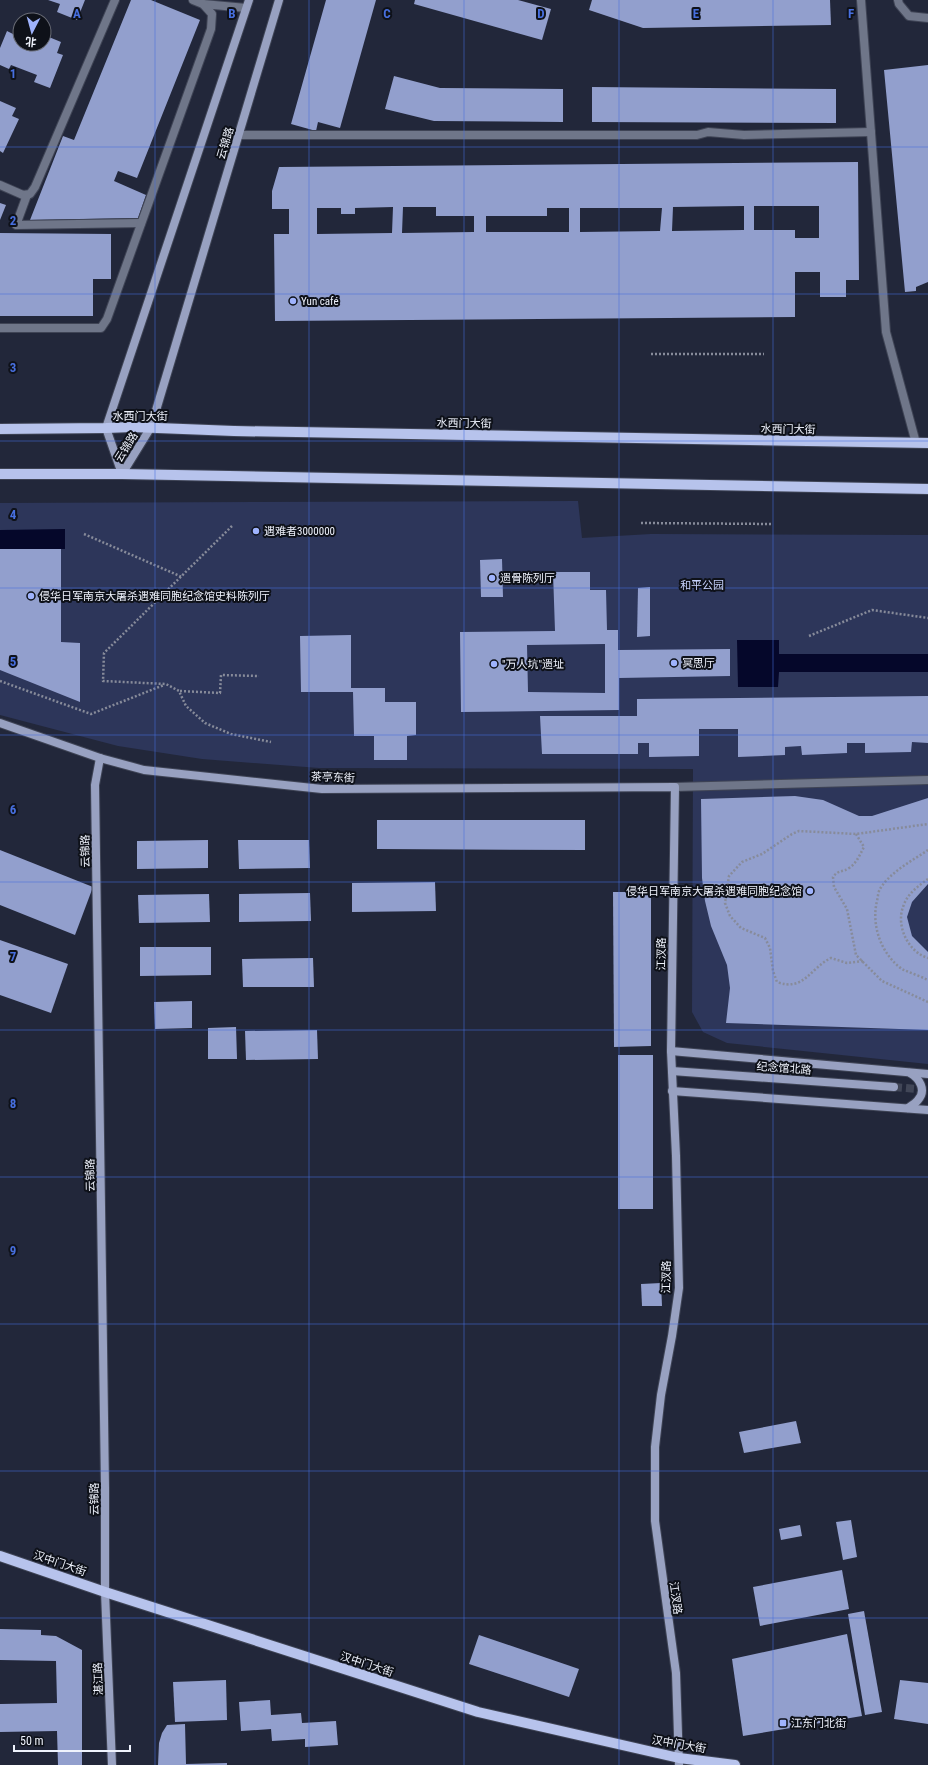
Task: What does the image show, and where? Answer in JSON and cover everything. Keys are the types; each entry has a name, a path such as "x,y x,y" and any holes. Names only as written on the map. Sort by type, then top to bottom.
{"main road":[{"name":"水西门大街","path":"0,429 151,427 242,431 928,443"},
{"path":"0,474 122,474 928,489"},
{"name":"汉中门大街","path":"0,1556 105,1592 478,1712 679,1762 735,1765"}],"street":[{"path":"115,0 35,187 30,194 27,195 16,225 141,223"},
{"path":"193,0 203,4 248,4"},
{"name":"云锦路","path":"122,474 151,427 278,0"},
{"path":"861,0 886,332 916,443"},
{"path":"898,0 898,4 909,16 928,18"},
{"path":"0,328 101,328 107,319 211,29 212,14 203,4"},
{"name":"云锦路","path":"122,474 106,428 248,4"},
{"path":"238,135 697,135 708,132 744,135 871,132"},
{"path":"0,185 23,195 27,195"},
{"name":"茶亭东街","path":"0,723 100,758 144,770 322,789 675,787"},
{"name":"云锦路","path":"100,758 95,785 105,1455 105,1592"},
{"path":"675,787 928,780"},
{"name":"江汊路","path":"675,787 671,1051 676,1156 679,1288 661,1394 655,1447 655,1521 676,1673 679,1762"},
{"path":"671,1051 928,1074"},
{"name":"纪念馆北路","path":"672,1071 894,1087"},
{"path":"907,1072 916,1076 921,1083 922,1093 920,1099 908,1108"},
{"path":"672,1091 928,1110"},
{"name":"湛江路","path":"105,1592 112,1765"}],"path":[{"path":"651,354 764,354"},
{"path":"641,523 773,524"},
{"path":"232,526 104,653 103,681 166,684 179,691 220,693 220,675 259,676"},
{"path":"84,534 182,577"},
{"path":"808,636 872,610 928,618"},
{"path":"0,681 90,714 166,684"},
{"path":"179,691 186,706 204,722 232,734 271,742"},
{"path":"863,961 847,963 831,958 822,963 804,981 787,986 778,982 773,971 770,948 765,938 741,928 730,916 725,902 729,876 742,862 762,854 799,831 856,834 928,824"},
{"path":"856,834 864,847 857,861 848,868 837,871 833,877 834,887 842,898 846,909 856,955 882,981 928,1002"},
{"path":"928,850 894,873 880,889 874,910 876,931 887,954 902,969 928,980"},
{"path":"928,879 915,888 903,907 902,922 905,939 923,956 928,958"}],"green space":[{"name":"侵华日军南京大屠杀遇难同胞纪念馆","path":"578,501 582,538 651,534 928,535 928,1064 727,1043 703,1032 692,1012 693,769 319,768 202,759 118,746 0,715 0,503"}],"shaded area":[{"path":"65,529 65,549 0,549 0,530"},
{"path":"737,640 779,640 779,654 928,654 928,672 779,672 778,687 738,687"}],"building":[{"path":"48,0 85,0 77,20 57,12 60,4"},
{"path":"131,0 151,0 200,20 137,178 118,171 114,181 146,195 138,218 30,220 63,136 74,140"},
{"path":"326,0 376,0 340,128 318,122 316,131 291,124"},
{"path":"415,0 518,0 551,9 542,40 414,4"},
{"path":"592,0 830,0 831,25 643,28 589,10"},
{"path":"7,31 12,34 12,52 52,52 52,38 61,42 57,53 63,55 50,88 34,82 37,75 11,65 9,69 0,65 0,48"},
{"path":"928,65 928,282 916,287 916,291 905,292 884,70"},
{"path":"394,76 440,88 563,89 563,122 434,121 385,109"},
{"path":"592,87 836,89 836,123 592,122"},
{"path":"0,101 16,108 12,116 19,119 3,153 0,151"},
{"path":"858,162 859,280 846,280 846,297 820,297 820,272 795,272 795,317 275,321 274,234 289,234 289,209 272,209 272,191 279,167","holes":["744,206 744,230 672,231 673,207","754,206 819,206 819,238 795,238 795,230 754,230","393,207 392,233 317,234 317,208 341,208 341,214 355,214 355,208","403,207 436,207 436,216 474,216 474,232 402,233","547,208 569,208 569,232 486,232 486,216 547,216","580,208 662,208 660,231 580,232"]},
{"path":"0,203 6,205 0,220"},
{"path":"0,233 111,234 111,279 93,279 93,316 0,316"},
{"name":"侵华日军南京大屠杀遇难同胞纪念馆史料陈列厅","path":"0,549 61,549 61,642 80,643 80,702 0,670"},
{"name":"遗骨陈列厅","path":"502,559 503,597 481,597 480,560"},
{"name":"\"万人坑\"遗址","path":"553,572 590,572 590,590 606,590 607,630 618,630 618,650 730,649 730,676 619,678 619,710 461,712 460,632 555,631","holes":["605,644 605,693 528,692 527,645"]},
{"path":"650,587 650,636 637,637 638,588"},
{"path":"351,635 351,688 385,688 385,702 416,702 416,735 407,736 407,760 374,760 374,736 354,736 353,692 301,692 300,636"},
{"path":"928,696 928,743 912,742 911,752 865,753 865,743 847,743 847,753 802,755 801,746 785,747 785,755 738,757 738,729 699,729 699,756 649,757 649,743 638,743 638,754 542,754 540,716 637,716 637,699"},
{"path":"795,796 823,800 859,816 872,816 928,798 928,884 912,902 907,917 912,936 928,952 928,1030 726,1023 730,988 727,965 711,926 705,901 702,878 701,799"},
{"path":"377,820 585,820 585,850 377,849"},
{"path":"208,840 208,868 137,869 137,841"},
{"path":"238,840 309,840 310,868 239,869"},
{"path":"0,850 93,887 75,935 0,905"},
{"path":"435,882 436,911 352,912 352,883"},
{"path":"613,892 651,892 651,1046 614,1047"},
{"path":"310,893 311,921 239,922 239,894"},
{"path":"209,894 210,922 139,923 138,895"},
{"path":"0,940 68,964 51,1013 0,995"},
{"path":"140,947 211,947 211,975 140,976"},
{"path":"313,958 314,987 243,987 242,959"},
{"path":"192,1001 192,1028 155,1029 154,1002"},
{"path":"236,1027 237,1059 208,1059 208,1028"},
{"path":"317,1030 318,1059 246,1060 245,1031"},
{"path":"618,1055 653,1055 653,1209 618,1209"},
{"path":"661,1283 662,1306 642,1306 641,1284"},
{"path":"796,1421 801,1443 744,1453 739,1432"},
{"path":"851,1520 857,1557 843,1560 836,1522"},
{"path":"800,1525 802,1536 781,1540 779,1529"},
{"path":"842,1570 849,1609 760,1626 753,1587"},
{"path":"864,1611 882,1712 865,1715 848,1614"},
{"path":"0,1629 41,1630 41,1635 56,1636 82,1650 82,1765 58,1765 57,1731 0,1732 0,1704 57,1703 56,1661 0,1660"},
{"path":"847,1634 862,1716 743,1736 732,1659"},
{"path":"479,1635 579,1669 569,1697 469,1664"},
{"path":"226,1680 227,1720 175,1722 173,1682"},
{"path":"900,1680 928,1683 928,1724 894,1719"},
{"path":"270,1700 271,1715 301,1713 302,1723 336,1721 338,1745 305,1747 305,1739 272,1741 271,1729 241,1731 239,1702"},
{"path":"185,1724 186,1764 227,1763 227,1765 158,1765 159,1743 162,1733 167,1725"}],"tunnel":[{"path":"894,1087 928,1090"}],"place":[{"name":"Yun café","path":"293,301"},
{"name":"遇难者3000000","path":"256,531"},
{"name":"遗骨陈列厅","path":"492,578"},
{"name":"侵华日军南京大屠杀遇难同胞纪念馆史料陈列厅","path":"31,596"},
{"name":"冥思厅","path":"674,663"},
{"name":"\"万人坑\"遗址","path":"494,664"},
{"name":"侵华日军南京大屠杀遇难同胞纪念馆","path":"810,891"},
{"name":"江东门北街","path":"783,1723"}],"park label":[{"name":"和平公园","path":"702,585"}]}
